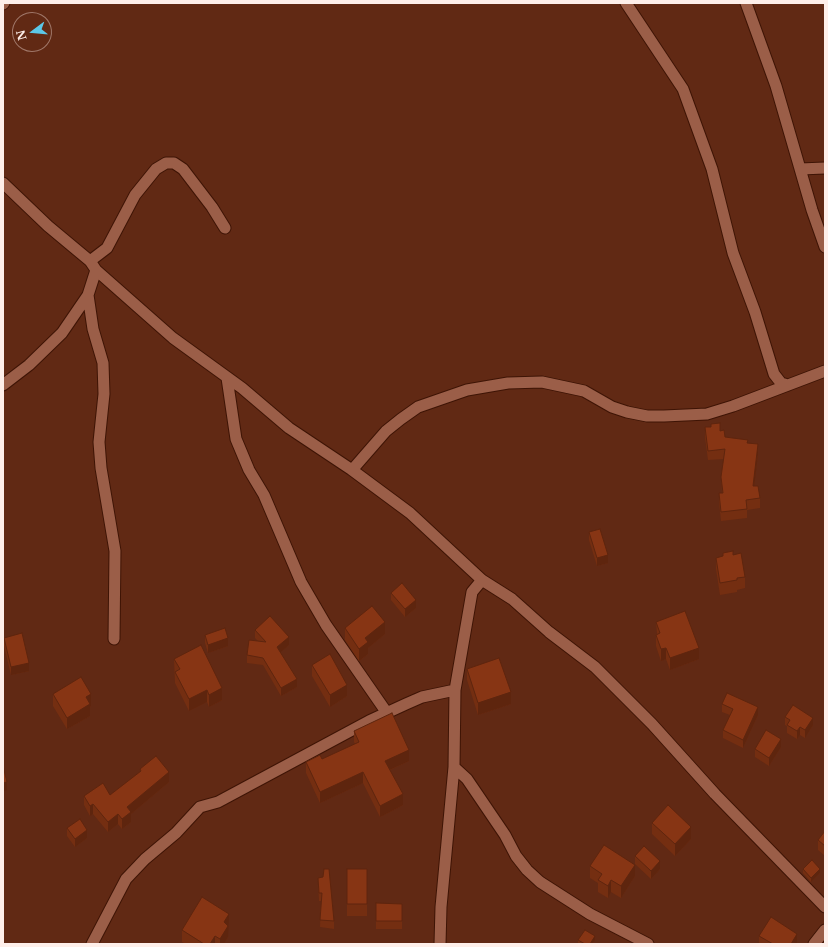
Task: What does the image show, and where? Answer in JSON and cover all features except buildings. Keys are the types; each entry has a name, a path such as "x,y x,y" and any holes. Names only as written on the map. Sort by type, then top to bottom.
{"street":[{"path":"626,3 683,89 712,169 733,253 755,312 774,374 781,383 788,385"},
{"path":"746,3 776,86 800,169 825,247"},
{"path":"114,638 115,551 101,468 99,442 104,394 104,363 93,329 88,295 93,266 107,248 135,195 156,169 166,163 174,163 183,169 212,207 225,228"},
{"path":"800,169 825,168"},
{"path":"3,183 48,226 173,338 227,378 289,428 352,470 410,513 482,580 512,599 549,632 595,667 652,724 715,794 825,907"},
{"path":"3,385 29,365 62,333 88,295"},
{"path":"352,470 386,431 418,407 467,390 490,385 542,382 584,392 612,407 627,412 647,416 664,416 707,414 733,406 825,371"},
{"path":"227,378 236,440 249,470 264,495 301,582 326,625 387,713"},
{"path":"440,944 440,907 454,767 455,690 472,592 482,580"},
{"path":"92,944 126,879 145,859 176,833 200,807 218,802 228,795 256,782 387,713 422,697 455,690"},
{"path":"454,767 471,784 505,834 516,856 536,878 590,914 648,944"},
{"path":"814,944 825,930"}]}
